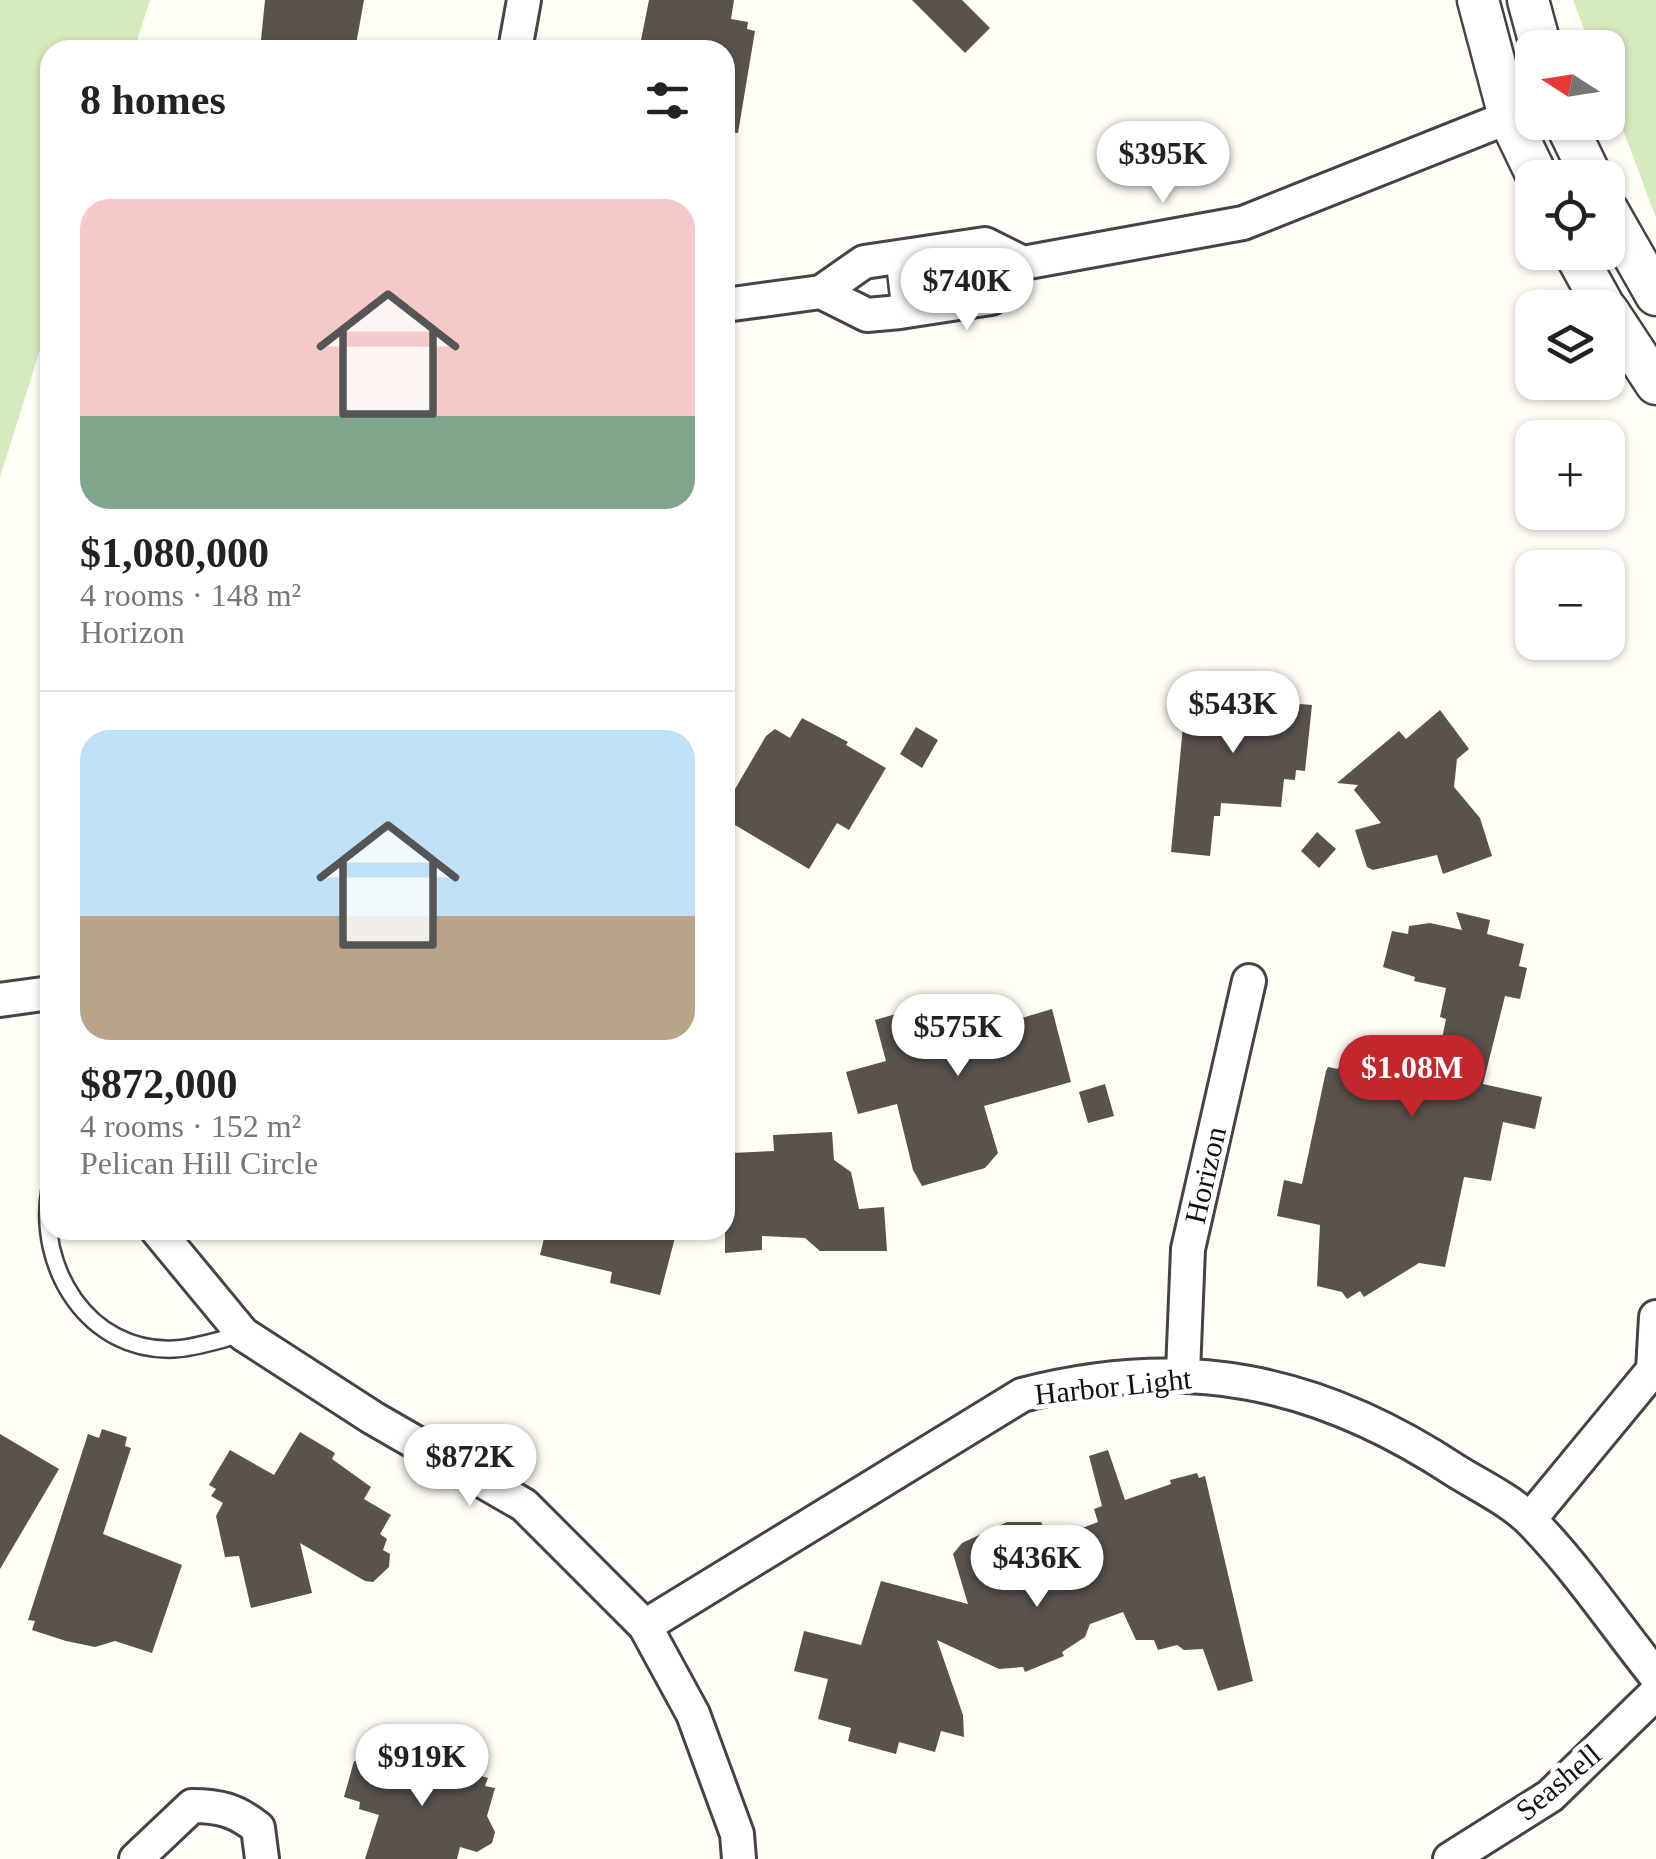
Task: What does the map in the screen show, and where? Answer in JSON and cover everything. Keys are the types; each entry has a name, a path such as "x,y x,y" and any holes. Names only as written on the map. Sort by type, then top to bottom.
{"street":[{"path":"517,40 524,0"},
{"path":"1478,0 1515,98"},
{"path":"1528,0 1536,30"},
{"path":"735,304 821,292 864,262 985,244 1023,263 1243,224 1515,116"},
{"path":"1625,241 1656,295"},
{"path":"821,292 866,315 900,312 991,298 1023,263"},
{"path":"1625,338 1656,384"},
{"name":"Horizon","path":"1182,1372 1188,1249 1249,981"},
{"path":"0,1000 40,994"},
{"path":"165,1240 243,1334 373,1418 524,1505 644,1626 693,1714 737,1834 739,1859"},
{"path":"1530,1519 1654,1370 1656,1318"},
{"name":"Harbor Light","path":"644,1626 1022,1396 1057,1386 1182,1372 1277,1386 1398,1433 1530,1519 1656,1676"},
{"name":"Seashell","path":"1450,1859 1550,1796 1656,1693"},
{"path":"136,1859 192,1806 218,1806 240,1813 258,1828 262,1859"}],"lane":[{"path":"894,258 900,312"},
{"path":"50,1240 52,1260 71,1300 104,1330 139,1346 176,1349 243,1334"}],"green space":[{"path":"0,0 150,0 137,40 40,40 40,350 0,477"},
{"path":"1573,0 1656,0 1656,218 1625,135 1625,30 1584,30"}],"building":[{"path":"265,0 364,0 357,40 261,40"},
{"path":"649,0 734,0 731,19 748,22 747,29 755,31 738,133 735,40 641,40"},
{"path":"912,0 962,0 990,28 965,53"},
{"path":"1188,674 1224,677 1222,693 1260,689 1275,702 1312,705 1305,771 1296,770 1295,780 1284,779 1281,807 1221,803 1220,816 1214,816 1210,856 1171,852"},
{"path":"1440,710 1469,749 1457,759 1454,787 1480,818 1492,856 1443,874 1437,855 1373,870 1367,867 1355,830 1381,823 1354,790 1358,785 1337,783 1399,731 1406,739"},
{"path":"802,718 886,768 849,830 837,823 809,869 735,825 735,789 766,736 775,729 790,738"},
{"path":"916,727 938,740 922,768 900,754"},
{"path":"1317,832 1336,849 1319,868 1301,851"},
{"path":"1456,912 1490,920 1487,934 1524,944 1519,966 1527,968 1520,999 1505,996 1483,1084 1542,1097 1535,1129 1503,1122 1491,1181 1464,1177 1445,1267 1419,1263 1364,1297 1360,1291 1347,1299 1342,1292 1317,1286 1320,1225 1277,1216 1284,1180 1302,1184 1326,1071 1328,1067 1338,1069 1342,1054 1435,1073 1446,1019 1440,1017 1446,988 1414,981 1415,977 1383,967 1392,931 1408,934 1409,926 1430,923 1462,930"},
{"path":"991,999 992,1004 1009,999 1015,1020 1052,1009 1071,1082 984,1106 998,1153 985,1168 922,1186 913,1170 897,1104 858,1114 846,1072 886,1061 875,1020 917,1008 920,1019"},
{"path":"1105,1084 1114,1116 1088,1123 1079,1092"},
{"path":"832,1132 834,1160 851,1172 859,1209 884,1207 887,1251 820,1251 805,1238 762,1236 762,1250 725,1253 725,1240 735,1240 735,1153 774,1151 773,1135"},
{"path":"544,1240 674,1240 660,1295 610,1283 612,1272 540,1255"},
{"path":"102,1429 127,1437 125,1446 131,1448 103,1534 182,1565 152,1653 115,1641 95,1647 66,1641 32,1630 35,1621 28,1620 88,1434 99,1438"},
{"path":"300,1432 335,1453 332,1459 371,1487 364,1499 391,1515 380,1534 387,1539 383,1550 390,1554 389,1567 373,1582 365,1581 300,1543 312,1593 251,1608 239,1556 225,1557 216,1516 223,1503 211,1496 216,1489 209,1485 230,1450 274,1475"},
{"path":"0,1434 59,1469 0,1569"},
{"path":"1108,1450 1125,1500 1171,1484 1170,1480 1197,1473 1199,1478 1205,1476 1253,1681 1218,1691 1203,1649 1184,1650 1177,1645 1158,1650 1154,1640 1136,1640 1123,1612 1090,1624 1085,1637 1062,1652 1064,1656 1025,1672 1023,1667 999,1669 937,1640 963,1715 964,1737 941,1731 935,1752 899,1742 896,1754 848,1741 851,1728 818,1719 828,1679 794,1671 804,1631 861,1645 881,1581 968,1604 953,1554 962,1543 1007,1522 1041,1522 1051,1540 1098,1522 1094,1509 1102,1506 1089,1456"},
{"path":"393,1757 438,1770 440,1764 488,1778 485,1786 495,1788 487,1816 495,1832 492,1843 477,1852 460,1847 457,1859 365,1859 379,1815 359,1809 360,1802 344,1797 354,1761 371,1766 373,1759 390,1764"}]}
